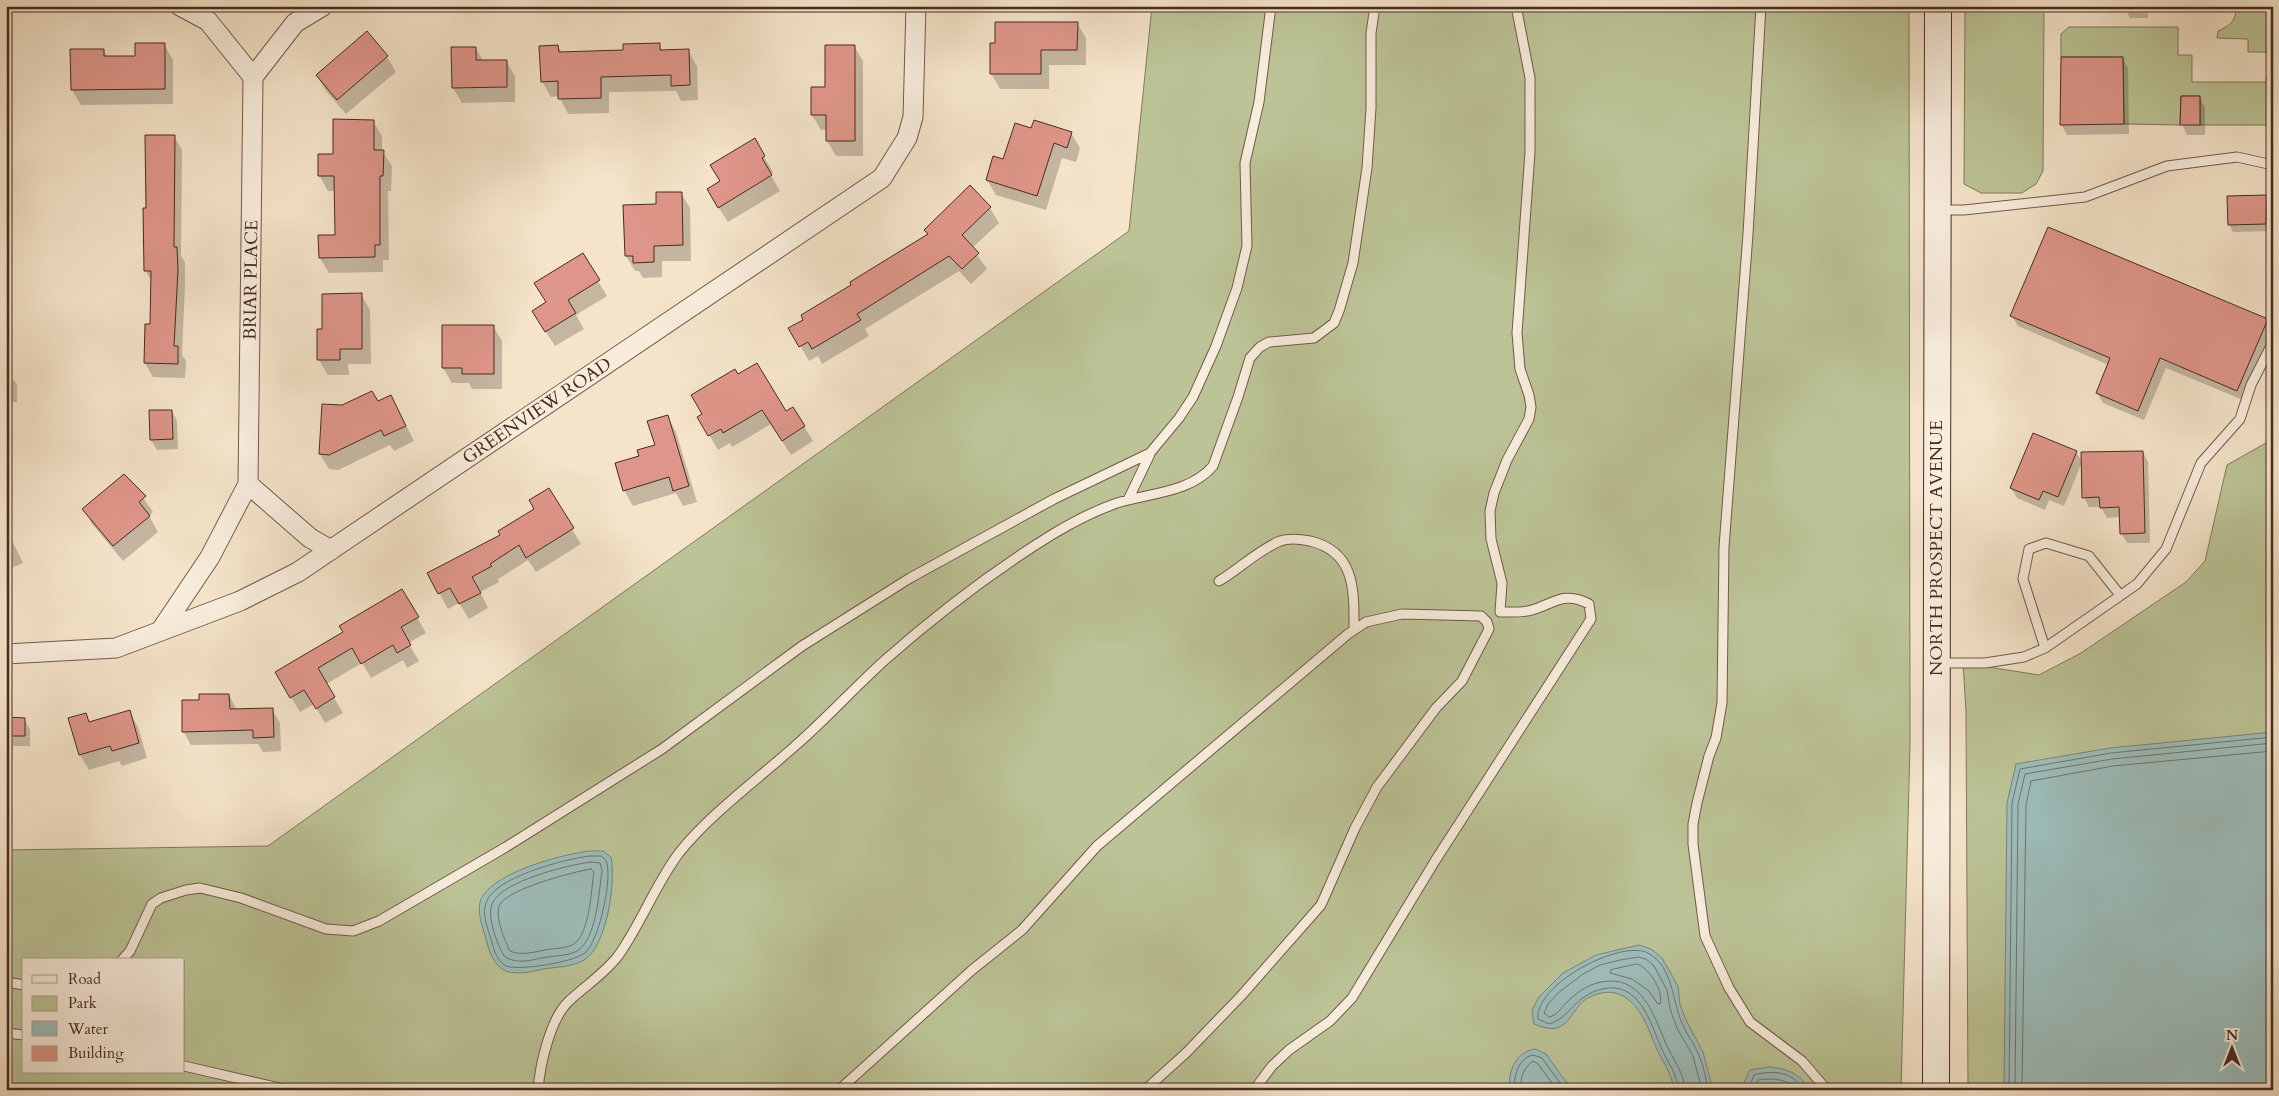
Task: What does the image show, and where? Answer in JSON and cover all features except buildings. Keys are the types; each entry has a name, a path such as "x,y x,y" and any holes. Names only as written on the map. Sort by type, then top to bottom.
{"main road":[{"name":"NORTH PROSPECT AVENUE","path":"1936,1090 1938,6"}],"street":[{"path":"180,6 208,21 253,77 295,23 323,6"},
{"name":"GREENVIEW ROAD","path":"6,654 116,648 240,601 298,572 882,178 907,138 914,117 916,6"},
{"name":"BRIAR PLACE","path":"161,630 210,557 248,484 253,77"},
{"path":"248,484 310,538 331,550"}],"lane":[{"path":"1128,500 1150,453 1179,418 1193,397 1216,346 1237,288 1248,246 1245,163 1258,102 1271,6"},
{"path":"538,1090 541,1064 558,1017 567,1002 590,984 618,955 658,885 680,852 693,838 797,744 884,661 936,617 1015,558 1053,534 1097,510 1192,483 1208,472 1213,466 1250,358 1269,342 1314,338 1334,323 1353,263 1368,168 1371,108 1371,33 1375,6"},
{"path":"1500,612 1502,589 1491,539 1490,511 1494,493 1507,460 1529,419 1530,407 1529,395 1520,369 1517,333 1530,152 1530,78 1516,6"},
{"path":"1761,6 1750,215 1724,547 1722,703 1716,738 1709,756 1697,802 1693,824 1693,844 1705,936 1728,988 1750,1022 1802,1061 1827,1090"},
{"path":"1937,210 1964,210 2085,197 2168,166 2237,157 2273,166"},
{"path":"1936,663 2004,661 2045,648 2137,584 2166,549 2201,463 2240,419 2251,385 2273,342"},
{"path":"124,958 130,951 152,904 161,898 186,890 200,888 241,898 326,929 353,931 379,921 506,848 662,749 802,646 910,578 1054,499 1150,453"},
{"path":"1219,582 1281,541 1302,539 1316,542 1338,555 1348,570 1354,594 1354,630"},
{"path":"2045,648 2023,578 2029,549 2046,543 2089,556 2120,595"},
{"path":"1254,1090 1272,1066 1289,1050 1330,1021 1352,998 1435,861 1591,619 1589,604 1581,600 1568,598 1555,599 1532,610 1515,613 1500,612 1487,622"},
{"path":"839,1090 972,970 1022,930 1097,846 1354,630 1366,622 1402,614 1470,614 1481,616 1487,622 1489,629 1462,681 1436,708 1376,787 1320,905 1241,996 1146,1090"},
{"path":"6,982 22,985"},
{"path":"6,1033 22,1035"},
{"path":"185,1066 288,1090"}],"green space":[{"path":"1152,6 1909,6 1910,744 1901,1090 6,1090 6,850 268,846 1129,231"},
{"path":"1965,6 2044,6 2043,171 2036,184 2022,193 1981,193 1964,184"},
{"path":"2236,6 2273,6 2273,52 2248,52 2248,39 2217,38 2218,31 2226,27 2234,19"},
{"path":"2069,27 2178,27 2178,55 2192,55 2192,82 2266,82 2267,75 2273,75 2273,125 2200,125 2200,96 2181,96 2180,125 2124,124 2123,57 2061,57 2061,34"},
{"path":"2273,439 2273,1090 1968,1090 1966,711 1963,663 2039,675 2081,653 2186,582 2205,561 2227,465"}],"water":[{"path":"2273,732 2273,1090 2004,1090 2007,803 2016,764 2110,748"},
{"path":"590,851 603,851 611,857 612,868 611,897 608,913 599,942 592,953 584,960 564,966 522,973 502,969 492,957 481,921 480,902 486,892 497,882 528,867 563,856"},
{"path":"1639,945 1651,949 1662,958 1678,986 1680,1005 1703,1052 1713,1090 1674,1090 1668,1071 1643,1018 1637,1008 1621,995 1611,992 1586,999 1563,1025 1556,1028 1534,1024 1532,1010 1539,997 1563,973 1596,955"},
{"path":"1535,1049 1546,1054 1572,1090 1510,1090 1510,1076 1514,1064 1523,1054"},
{"path":"1769,1067 1793,1073 1802,1080 1809,1090 1743,1090 1742,1087 1750,1070"}]}
